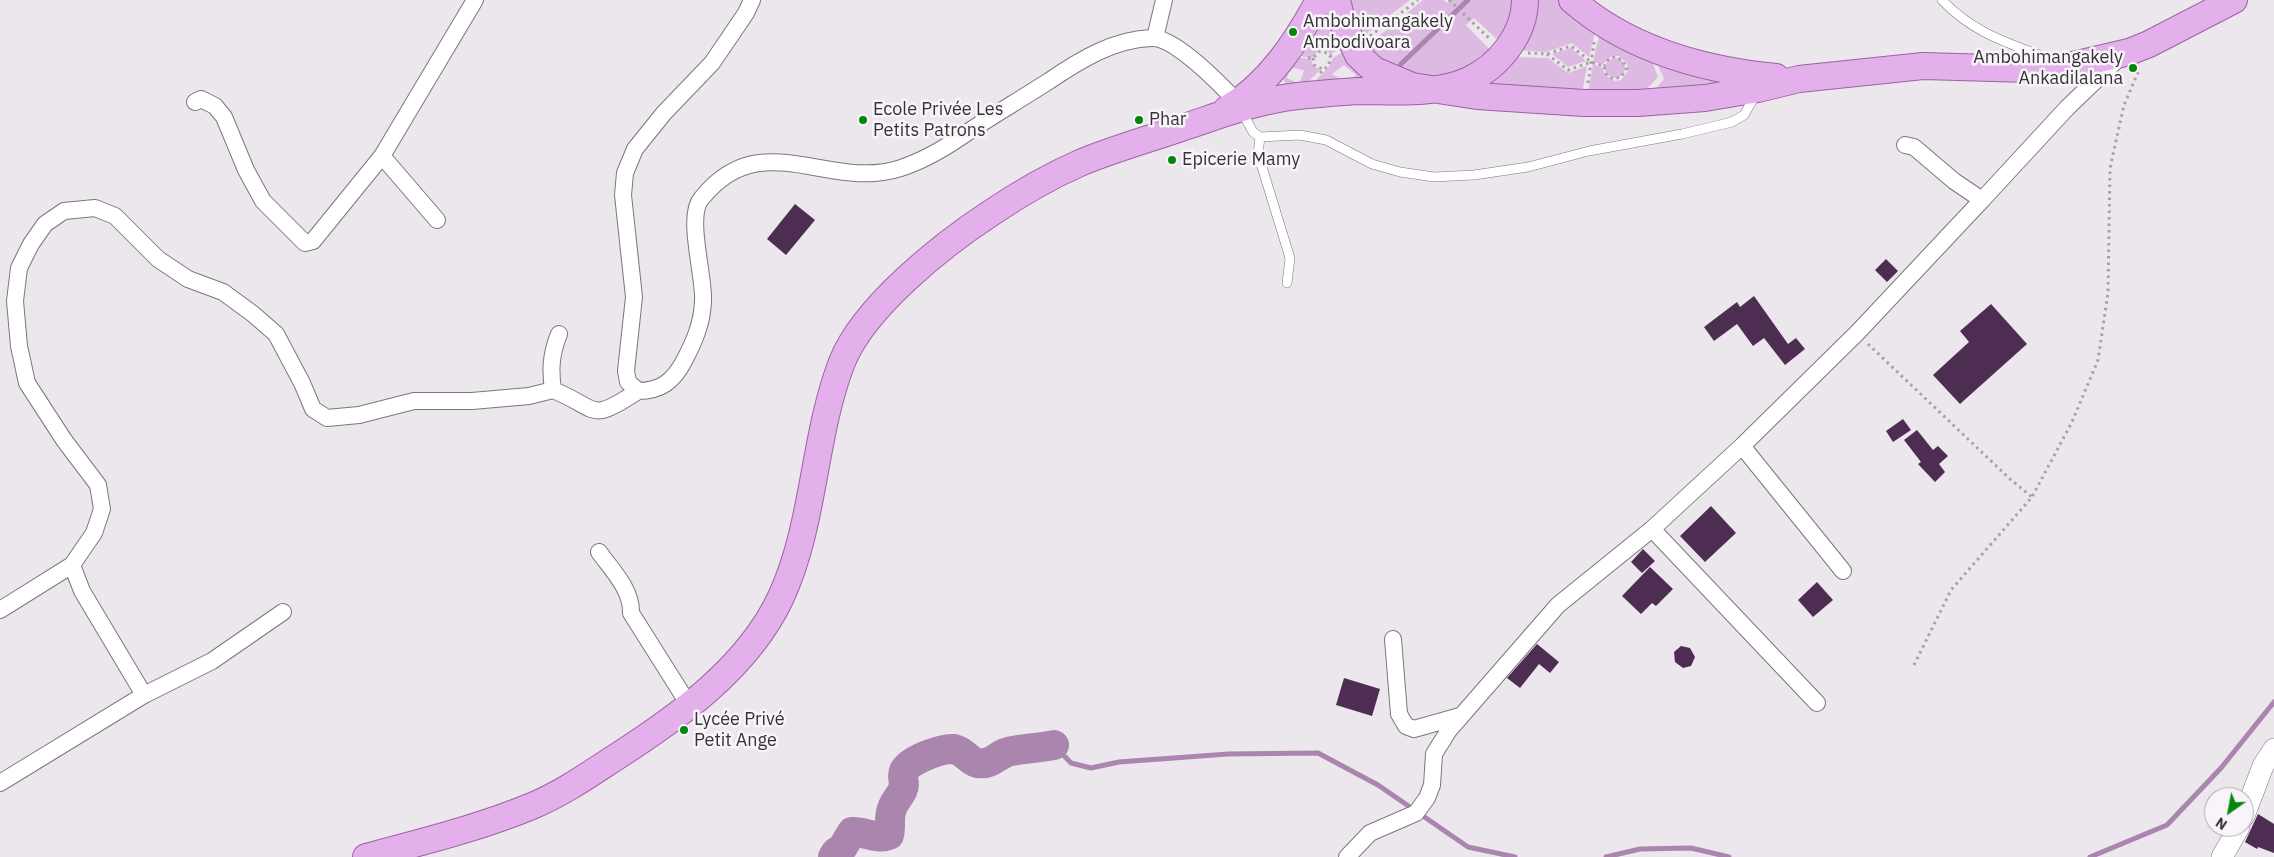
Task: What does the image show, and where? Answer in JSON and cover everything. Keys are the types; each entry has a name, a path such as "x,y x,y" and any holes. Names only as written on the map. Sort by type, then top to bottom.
{"main road":[{"path":"1239,106 1299,37 1319,0"},
{"path":"1337,0 1342,21 1354,48 1374,70 1393,80 1428,90 1467,81 1486,70 1504,53 1516,36 1525,8 1525,0"},
{"path":"1572,0 1623,34 1659,51 1697,65 1744,74 1799,79"},
{"path":"366,857 423,841 536,804 595,771 635,745 689,705 734,664 759,636 780,598 799,543 829,405 843,360 866,323 894,291 973,224 1025,190 1083,162 1213,118 1239,106 1293,96 1428,90 1477,96 1584,103 1638,103 1705,98 1758,89 1799,79 1923,66 2028,69 2069,66 2122,54 2149,44 2223,3"}],"street":[{"path":"195,102 201,99 207,100 215,106 224,117 246,170 263,201 305,243 313,241 382,156 475,0"},
{"path":"752,0 746,14 712,63 664,113 635,149 625,173 623,195 634,297 626,371 628,382 638,390 654,391 667,382 680,369 699,332 704,301 694,216 699,200 728,172 749,163 771,161 867,174 899,169 932,156 1077,62 1105,48 1132,40 1155,38 1179,50 1209,72 1239,106"},
{"path":"1155,38 1164,0"},
{"path":"1347,857 1370,834 1416,813 1427,798 1432,785 1434,754 1460,716 1558,605 1652,529 1742,446 1857,333 2067,108 2122,54"},
{"path":"1906,145 1914,147 1954,181 1982,200"},
{"path":"382,156 437,220"},
{"path":"0,610 72,565 94,533 102,509 98,485 64,440 27,383 19,346 14,301 19,268 31,244 45,224 64,211 95,208 115,216 158,259 188,279 223,292 253,314 276,334 302,383 312,409 327,418 359,415 414,401 472,401 529,396 553,390 583,407 598,412 615,406 638,390"},
{"path":"553,390 550,367 559,334"},
{"path":"1742,446 1843,571"},
{"path":"1652,529 1817,703"},
{"path":"599,552 625,589 631,602 631,613 689,705"},
{"path":"72,565 82,592 144,696"},
{"path":"0,783 144,696 212,660 283,612"},
{"path":"1393,639 1399,714 1406,726 1414,729 1460,716"},
{"path":"2254,791 2264,766 2274,749"},
{"path":"2222,857 2233,837"}],"lane":[{"path":"1942,0 1972,27 1996,39 2069,66"},
{"path":"1239,106 1253,132 1260,137 1300,135 1326,140 1372,164 1400,172 1434,177 1474,175 1528,167 1589,151 1682,134 1732,122 1744,115 1758,89"},
{"path":"1260,137 1258,154 1290,258 1287,283"}],"path":[{"path":"1313,58 1320,51 1330,56 1346,48 1354,48 1418,0"},
{"path":"1449,0 1472,23"},
{"path":"1584,103 1598,18"},
{"path":"1914,665 1952,590 2032,497 2072,422 2098,360 2108,293 2110,168 2124,105 2149,44"},
{"path":"1504,53 1547,54 1571,46 1591,62 1604,66"},
{"path":"1547,54 1568,70 1591,62"},
{"path":"1285,55 1313,58"},
{"path":"1614,57 1622,60 1627,68 1622,77 1613,79 1606,74 1604,66 1608,60 1614,57"},
{"path":"1313,58 1315,67 1323,69"},
{"path":"1857,333 2010,479 2032,497"}],"shaded area":[{"path":"1327,0 1344,47 1330,54 1326,50 1319,50 1312,58 1294,55"},
{"path":"1344,0 1410,0 1358,40"},
{"path":"1423,0 1443,0 1448,3 1451,0 1518,0 1502,44 1474,18 1466,25 1493,53 1448,77 1405,76 1364,48"},
{"path":"1535,0 1560,0 1596,28 1589,57 1572,43 1546,52 1518,50"},
{"path":"1600,31 1651,58 1658,77 1643,93 1588,93 1593,64 1602,67 1605,75 1615,81 1621,80 1628,71 1627,63 1619,56 1612,56 1603,64 1593,62"},
{"path":"1571,48 1586,61 1568,67 1552,54"},
{"path":"1346,50 1383,84 1347,82 1356,75 1344,65 1332,74 1346,82 1308,88 1329,67 1333,58"},
{"path":"1292,57 1311,59 1313,66 1320,70 1301,89 1300,82 1304,70 1289,67 1287,78 1299,84 1291,90 1279,74"},
{"path":"1513,57 1548,58 1568,73 1587,66 1582,93 1478,86"},
{"path":"1615,58 1622,61 1625,68 1622,75 1615,78 1608,75 1605,68 1608,61"},
{"path":"1655,59 1732,84 1653,92 1664,79"}],"building":[{"path":"795,204 815,220 786,255 767,239"},
{"path":"1886,259 1898,271 1887,282 1875,270"},
{"path":"1754,296 1788,344 1796,338 1805,349 1785,365 1764,338 1753,346 1737,324 1714,341 1704,327 1737,302 1740,307"},
{"path":"1991,304 2027,344 1960,404 1933,375 1969,342 1960,331"},
{"path":"1903,419 1911,430 1893,442 1886,431"},
{"path":"1917,430 1933,450 1938,446 1948,456 1939,464 1945,472 1935,482 1918,464 1921,462 1904,440"},
{"path":"1711,506 1736,533 1705,562 1680,536"},
{"path":"1643,549 1655,561 1642,573 1631,562"},
{"path":"1650,567 1673,589 1656,606 1652,603 1641,614 1622,596"},
{"path":"1817,582 1833,600 1813,617 1798,600"},
{"path":"1537,644 1559,662 1550,673 1539,664 1520,688 1507,678"},
{"path":"1681,646 1690,648 1695,657 1691,666 1683,668 1675,662 1674,652"},
{"path":"1344,678 1380,689 1372,716 1336,705"},
{"path":"2258,814 2274,824 2274,853 2258,847 2257,849 2245,842 2247,837 2254,837 2254,823"}],"waterway":[{"path":"1401,64 1468,0"},
{"path":"2090,857 2167,825 2221,768 2274,702"},
{"path":"1054,745 1071,763 1091,768 1119,762 1228,754 1318,753 1378,785 1468,847 1515,857"},
{"path":"833,857 836,852 841,850 852,832 875,836 889,835 892,808 904,787 904,771 919,759 942,750 954,749 974,762 985,763 1009,752 1054,745"},
{"path":"1606,857 1640,849 1691,848 1729,857"}],"place":[{"name":"Ambohimangakely Ambodivoara","path":"1293,32"},
{"name":"Ambohimangakely Ankadilalana","path":"2133,68"},
{"name":"Ecole Privée Les Petits Patrons","path":"863,120"},
{"name":"Phar","path":"1139,120"},
{"name":"Epicerie Mamy","path":"1172,160"},
{"name":"Lycée Privé Petit Ange","path":"684,730"}]}
